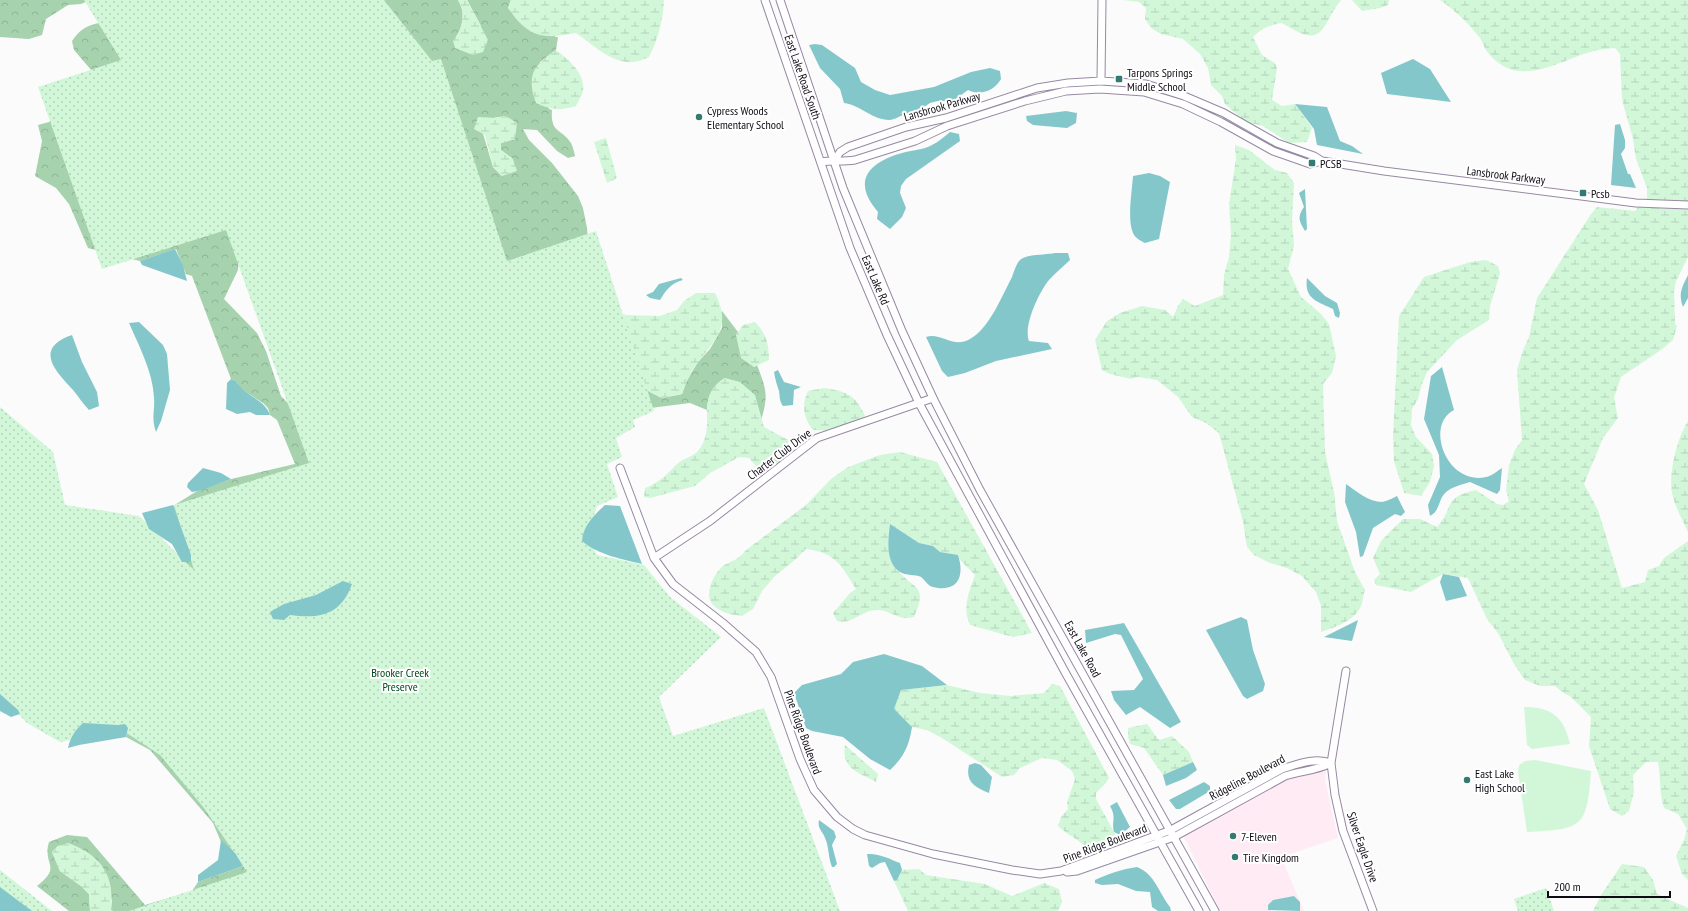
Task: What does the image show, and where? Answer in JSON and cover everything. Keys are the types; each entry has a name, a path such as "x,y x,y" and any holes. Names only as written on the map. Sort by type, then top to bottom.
{"street":[{"name":"East Lake Road South","path":"765,0 821,162"},
{"path":"780,0 835,160 821,162"},
{"path":"1101,81 1102,0"},
{"name":"Lansbrook Parkway","path":"835,160 840,152 848,147 906,127 946,118 1037,88 1068,83 1101,81 1146,84 1184,96 1224,113 1277,143 1314,156 1322,161 1384,171 1636,202 1688,205"},
{"name":"Lansbrook Parkway","path":"835,160 855,160 915,141 947,126 1037,97 1076,90 1100,89 1144,92 1183,104 1221,122 1273,151 1310,164 1322,161"},
{"name":"East Lake Rd","path":"835,160 844,188 891,304 933,398"},
{"name":"East Lake Rd","path":"821,162 850,248 887,335 919,404"},
{"name":"Charter Club Drive","path":"654,558 710,521 817,438 933,398"},
{"name":"East Lake Road","path":"933,398 980,490 1215,911"},
{"path":"919,404 966,493 1199,911"},
{"name":"Pine Ridge Boulevard","path":"620,468 654,558 673,584 746,642 756,652 771,677 810,784 829,809 853,829 865,835 933,854 1012,870 1040,874 1061,871 1077,871 1158,839"},
{"name":"Silver Eagle Drive","path":"1346,672 1332,763 1335,795 1343,831 1373,911"},
{"name":"Ridgeline Boulevard","path":"1158,839 1173,834 1285,776 1302,770 1325,766 1332,763"}],"shaded area":[{"path":"1326,769 1325,780 1338,838 1281,857 1304,911 1300,911 1300,902 1294,896 1281,899 1269,911 1220,911 1183,835 1286,779"}],"green space":[{"path":"0,0 90,0 81,4 68,5 46,19 42,35 29,39 0,37"},
{"name":"Brooker Creek Preserve","path":"84,0 384,0 432,61 441,59 507,261 596,231 654,411 633,420 635,427 616,438 622,457 607,464 618,497 597,506 587,536 597,555 644,565 670,597 721,637 659,697 673,736 764,708 840,911 129,911 247,872 204,808 160,755 122,730 60,742 27,723 0,695 0,407 53,452 65,505 139,516 194,570 174,505 309,463 226,230 102,269 38,87 121,60"},
{"path":"365,0 458,0 462,8 463,16 459,33 481,26 467,0 511,0 508,8 558,37 556,50 540,62 549,109 552,110 553,123 557,130 568,138 575,156 568,158 557,151 537,130 523,129 529,140 552,163 578,196 583,208 588,241 632,379 650,392 662,398 682,394 686,382 698,362 710,349 722,328 722,311 738,332 736,335 754,367 757,365 763,380 766,398 761,420 759,413 725,378 717,384 712,391 708,400 707,410 690,403 642,409 573,402","holes":["506,116 515,139 501,143 501,150 513,159 502,176 493,167 478,117 493,118"]},
{"path":"458,0 467,0 488,40 483,52 473,55 455,48 453,41 459,32 463,16 461,5"},
{"path":"511,0 664,0 660,30 649,57 638,61 628,62 610,57 576,33 545,36 529,30 515,18 508,8"},
{"path":"1123,0 1341,0 1324,27 1320,32 1314,35 1306,35 1282,23 1266,27 1253,37 1262,55 1275,63 1277,68 1272,100 1282,106 1295,104 1312,128 1307,142 1289,143 1263,126 1246,122 1225,104 1222,96 1211,85 1208,68 1200,54 1183,39 1161,34 1151,28 1145,19 1146,8 1139,2"},
{"path":"1352,0 1389,0 1388,5 1362,11"},
{"path":"1440,0 1688,0 1688,203 1644,201 1647,198 1647,188 1636,159 1633,139 1622,100 1620,54 1615,48 1594,51 1540,69 1526,71 1513,70 1501,65 1489,54 1480,38 1471,27 1457,13"},
{"path":"110,21 239,254 238,270 224,299 257,333 266,351 281,396 337,454 184,584 185,538 173,506 197,491 231,479 295,464 277,420 270,415 268,408 240,388 236,381 231,379 192,276 186,274 176,249 140,261 88,248 69,204 56,188 35,176 42,141 38,125 56,120 92,71 74,50 72,41 84,28"},
{"path":"556,50 571,62 579,73 583,85 582,95 576,106 565,109 546,107 536,103 533,93 532,78 537,66"},
{"path":"506,116 517,123 515,139 501,143 501,150 513,159 517,171 502,176 493,167 485,135 474,129 478,117 493,118"},
{"path":"606,138 617,178 607,183 594,142"},
{"path":"1235,145 1249,150 1275,170 1287,173 1294,183 1292,221 1294,246 1288,269 1301,297 1321,314 1329,324 1336,356 1332,373 1323,384 1325,452 1334,492 1337,521 1355,572 1365,590 1361,606 1354,616 1338,626 1321,632 1321,606 1316,592 1302,576 1287,568 1270,563 1254,555 1247,547 1243,522 1219,433 1206,423 1192,417 1178,397 1157,380 1138,377 1131,379 1110,374 1102,370 1095,340 1107,321 1120,313 1142,306 1165,310 1173,317 1183,299 1195,306 1223,295 1224,275 1229,257 1231,235 1229,204 1236,159"},
{"path":"1640,205 1688,208 1688,257 1676,281 1674,291 1675,324 1677,326 1673,340 1621,377 1614,398 1618,418 1603,438 1584,484 1598,510 1622,588 1645,582 1648,570 1659,566 1664,558 1688,541 1688,880 1682,874 1676,856 1684,840 1687,829 1678,814 1664,808 1661,797 1658,762 1646,762 1633,775 1634,792 1629,811 1622,816 1610,809 1589,746 1591,717 1570,696 1555,686 1540,686 1525,680 1514,664 1498,633 1487,619 1468,578 1443,574 1411,592 1376,585 1374,580 1380,574 1373,558 1381,541 1403,519 1420,519 1437,527 1450,504 1458,496 1476,490 1497,504 1503,505 1509,501 1506,490 1509,465 1515,450 1522,440 1517,370 1529,337 1537,298 1597,207 1635,211"},
{"path":"1486,260 1498,266 1500,273 1490,306 1489,320 1457,340 1427,372 1418,399 1412,409 1411,425 1416,437 1432,454 1434,466 1430,482 1421,496 1404,493 1394,461 1393,436 1399,316 1424,277 1470,262"},
{"path":"696,293 715,293 720,304 722,314 720,330 712,345 694,369 682,394 662,398 650,392 632,379 609,311 627,315 660,316 677,310 684,301"},
{"path":"755,322 762,330 766,339 769,360 754,367 741,358 736,335 743,325"},
{"path":"725,378 740,382 755,395 764,427 788,440 787,454 785,458 781,462 771,466 757,467 749,458 739,457 710,473 695,486 650,498 644,497 645,488 659,481 677,464 699,450 705,438 707,428 707,411 710,394"},
{"path":"824,388 844,393 854,399 862,409 865,416 862,421 831,431 813,430 807,421 804,412 806,396 808,391"},
{"path":"1688,421 1688,532 1674,501 1671,489 1671,479 1677,447"},
{"path":"900,452 937,462 1032,633 1013,637 970,625 966,606 975,575 960,560 958,555 940,552 933,546 919,543 890,524 888,539 892,559 899,572 916,587 920,596 920,601 914,617 903,618 888,612 872,610 848,621 837,621 833,613 850,593 856,589 846,573 831,557 806,549 774,577 762,591 753,609 742,616 723,612 713,605 710,601 709,590 713,579 723,566 743,554 746,550 806,505 831,479 848,467 880,455"},
{"path":"1052,684 1060,686 1109,778 1096,793 1096,799 1115,834 1103,846 1090,852 1058,826 1061,817 1068,809 1067,802 1075,779 1072,771 1057,760 1042,758 1020,768 1014,775 1002,777 942,738 927,730 912,727 893,709 901,690 947,685 980,693 1011,696 1044,693"},
{"path":"1524,707 1542,709 1555,715 1564,727 1570,744 1532,749 1527,745"},
{"path":"126,712 321,911 113,911 111,910 112,900 58,846 52,852 60,871 81,886 89,894 90,911 69,911 37,886 49,874 49,842 67,835 87,837 145,905 192,891 198,882 243,866 221,842 213,823 150,750 126,737 128,728"},
{"path":"1147,724 1159,740 1172,736 1189,752 1193,762 1163,775 1144,748 1130,744 1128,728"},
{"path":"845,745 878,774 876,782 852,769 848,765 844,753"},
{"path":"1535,760 1591,771 1587,804 1584,815 1578,822 1560,829 1527,832 1518,772 1519,765 1525,761"},
{"path":"68,843 89,854 97,860 103,868 111,886 111,910 113,911 90,911 89,894 81,886 60,871 52,852 58,846"},
{"path":"1622,864 1644,867 1653,880 1657,894 1688,908 1688,911 1593,911 1601,895"},
{"path":"919,869 926,875 985,884 1012,896 1044,883 1059,889 1062,902 1058,911 908,911 894,881 897,880 902,870"},
{"path":"0,870 52,911 0,911"},
{"path":"1546,888 1554,911 1518,911 1514,899"}],"water":[{"path":"809,45 822,45 855,68 861,82 875,90 890,95 934,87 971,72 990,68 1000,71 1001,79 995,87 987,91 973,92 968,90 953,101 938,101 930,103 912,115 909,114 892,120 877,118 856,106 844,103 840,89 820,68"},
{"path":"1413,59 1430,69 1451,102 1387,94 1381,73"},
{"path":"1295,104 1327,107 1340,141 1352,146 1363,154 1317,145 1314,129"},
{"path":"1066,111 1077,113 1076,123 1067,128 1033,125 1027,121 1026,116"},
{"path":"1620,124 1625,140 1625,148 1621,154 1628,174 1630,174 1636,188 1611,185 1615,125"},
{"path":"950,132 959,134 960,141 906,179 901,186 900,193 906,208 902,217 890,229 877,219 878,212 870,201 866,192 865,183 867,175 872,168 880,162 902,153 929,147"},
{"path":"1149,173 1160,176 1170,182 1159,239 1145,243 1137,238 1133,233 1130,221 1130,205 1133,176"},
{"path":"1305,189 1307,229 1305,231 1300,219 1300,214 1304,207 1299,193"},
{"path":"175,249 183,265 187,281 142,265 140,261"},
{"path":"1068,253 1070,260 1045,285 1033,309 1028,327 1029,341 1048,343 1052,349 996,361 965,373 948,377 942,371 926,337 932,336 958,342 964,342 970,339 983,328 989,320 1020,260 1031,256"},
{"path":"1688,275 1688,298 1683,307 1681,291"},
{"path":"681,278 683,280 669,287 660,300 650,298 646,295 653,292 659,284"},
{"path":"1307,278 1325,296 1337,303 1340,313 1339,318 1335,316 1333,309 1317,301 1310,295 1308,291"},
{"path":"139,322 163,345 167,354 170,390 161,421 156,432 153,419 154,398 151,379 145,359 129,323"},
{"path":"72,335 82,362 97,392 99,406 89,410 59,375 51,360 53,346 60,340"},
{"path":"1442,367 1454,410 1445,418 1441,428 1441,440 1444,452 1451,464 1460,472 1472,477 1486,477 1502,468 1500,490 1497,494 1470,482 1462,484 1450,489 1444,494 1436,510 1430,516 1428,505 1440,477 1439,455 1424,419 1431,376"},
{"path":"778,370 784,382 801,387 794,390 793,405 783,406 781,402 774,372"},
{"path":"231,379 236,381 244,390 259,401 267,409 270,415 256,415 250,412 237,414 226,409 227,383"},
{"path":"203,468 221,473 231,479 202,490 192,492 187,487 188,483"},
{"path":"1346,484 1363,496 1377,502 1384,502 1397,496 1405,512 1401,516 1395,514 1373,528 1363,556 1360,557 1356,532 1345,502"},
{"path":"173,505 191,555 191,562 182,562 172,544 149,529 142,513"},
{"path":"605,505 620,506 642,564 595,550 582,541 584,530 593,517"},
{"path":"890,524 919,543 933,546 940,552 958,555 961,570 958,581 954,585 948,587 933,587 921,577 902,573 895,568 890,557 889,550"},
{"path":"1443,574 1459,577 1467,596 1446,601 1440,582"},
{"path":"343,581 352,584 342,602 328,613 311,616 290,615 284,620 273,619 270,612 284,604 316,595"},
{"path":"1241,617 1247,620 1253,650 1265,684 1263,691 1247,699 1243,696 1206,630"},
{"path":"1358,620 1352,641 1324,637"},
{"path":"1124,623 1181,722 1170,728 1140,707 1126,715 1114,700 1111,691 1134,690 1143,679 1121,635 1115,634 1086,643 1085,630"},
{"path":"884,654 922,666 947,685 901,690 894,709 912,727 905,751 890,770 870,759 843,737 812,731 806,728 794,693 802,685 841,674 853,662"},
{"path":"0,694 18,710 20,714 11,717 0,711"},
{"path":"83,723 125,724 128,728 126,737 68,748 73,734"},
{"path":"1193,762 1197,770 1186,778 1166,786 1163,775"},
{"path":"975,763 981,765 992,777 989,793 975,786 968,776 969,765"},
{"path":"1204,782 1210,786 1210,791 1180,809 1176,809 1169,800"},
{"path":"1117,802 1130,827 1120,835 1114,832 1114,817 1110,806"},
{"path":"819,820 834,831 836,837 832,845 837,864 834,867 832,867 826,841 820,830"},
{"path":"221,840 235,853 243,866 198,882 198,875 218,860"},
{"path":"867,854 880,855 900,863 902,870 897,880 894,881 885,862 872,868 869,866"},
{"path":"1137,867 1148,874 1156,884 1171,911 1158,911 1152,907 1150,892 1136,891 1118,884 1102,885 1095,883 1095,880 1105,876 1121,870"},
{"path":"0,887 32,911 0,911"},
{"path":"1294,896 1300,902 1300,911 1268,910 1268,905 1273,900"}],"place":[{"name":"Tarpons Springs Middle School","path":"1119,79"},
{"name":"Cypress Woods Elementary School","path":"699,117"},
{"name":"PCSB","path":"1312,163"},
{"name":"Pcsb","path":"1583,193"},
{"name":"East Lake High School","path":"1467,780"},
{"name":"7-Eleven","path":"1233,836"},
{"name":"Tire Kingdom","path":"1235,857"}]}
